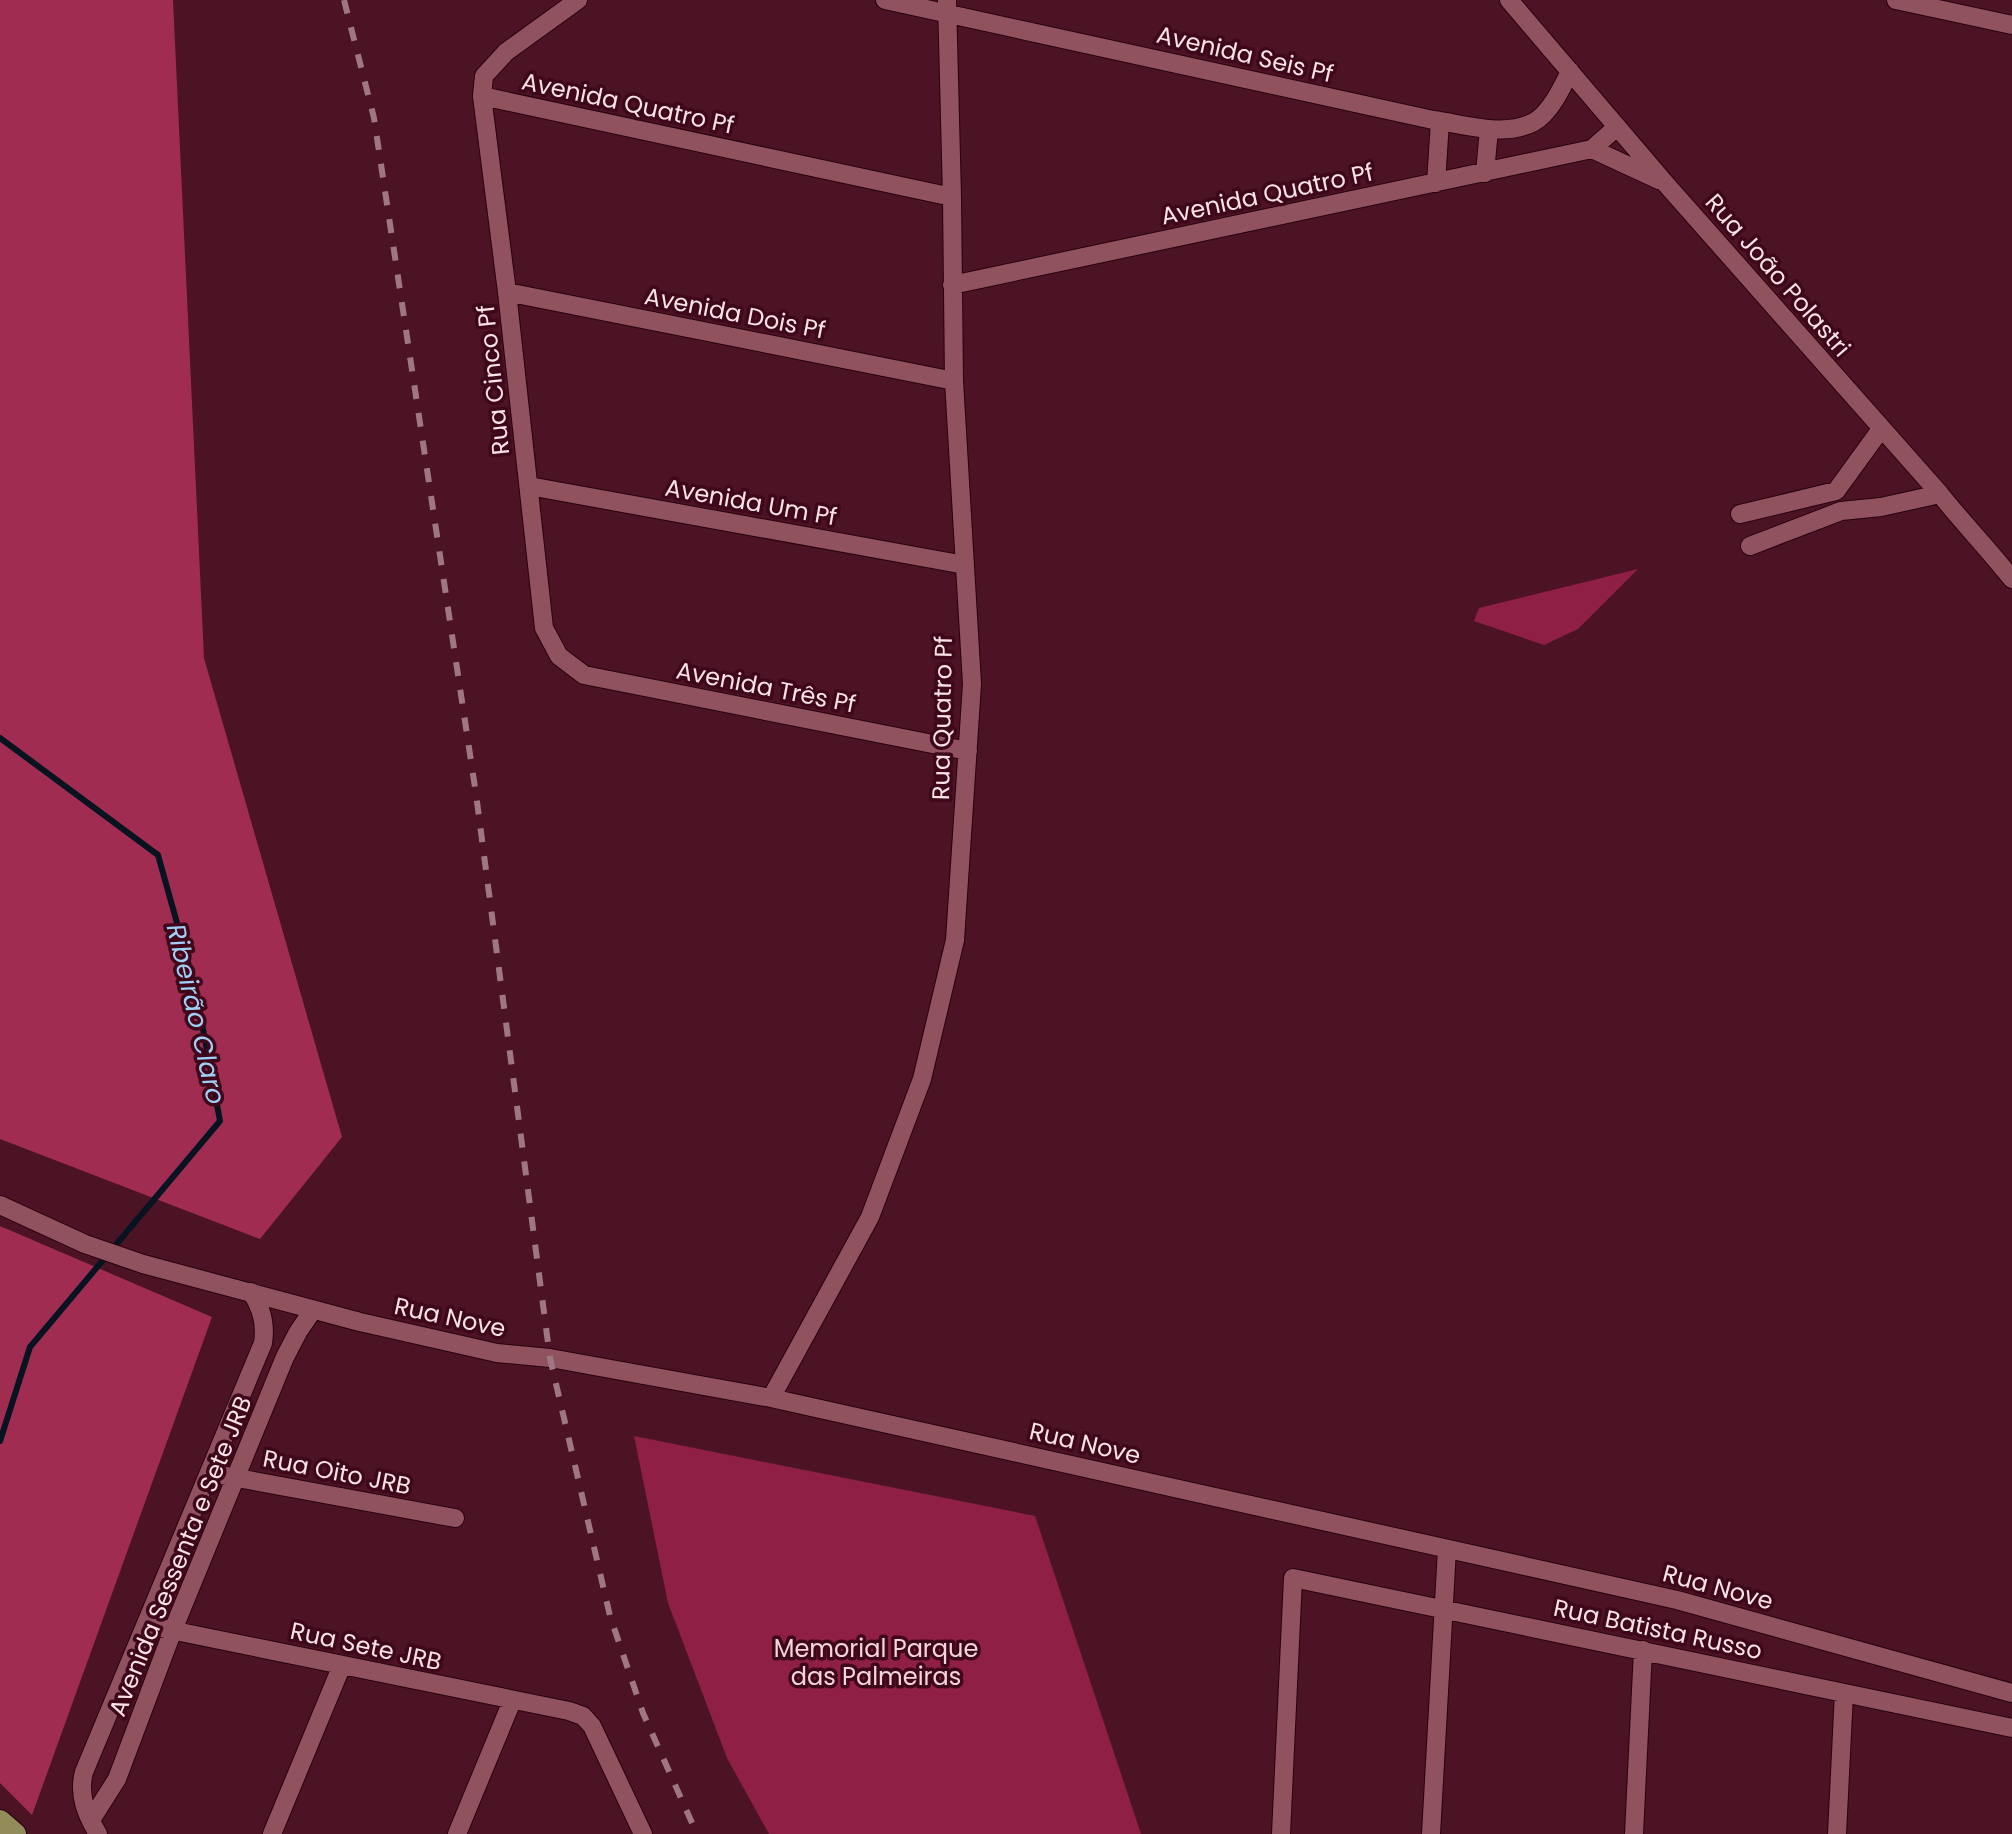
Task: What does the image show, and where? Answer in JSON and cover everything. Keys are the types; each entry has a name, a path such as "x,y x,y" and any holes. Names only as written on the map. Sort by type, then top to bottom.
{"main road":[{"path":"0,1821 15,1834"}],"street":[{"path":"482,96 484,76 506,52 578,0"},
{"name":"Avenida Seis Pf","path":"885,0 947,6 1440,121 1489,129 1515,128 1535,122 1558,97 1570,71"},
{"name":"Rua João Polastri","path":"1509,0 2012,579"},
{"path":"1896,0 2012,25"},
{"name":"Rua Quatro Pf","path":"771,1398 870,1217 922,1079 955,940 972,684 954,381 947,6"},
{"name":"Avenida Quatro Pf","path":"482,96 952,197"},
{"name":"Rua Cinco Pf","path":"482,96 544,628 559,656"},
{"path":"1436,183 1440,121"},
{"name":"Avenida Quatro Pf","path":"952,285 1592,149 1617,127"},
{"path":"1485,173 1489,129"},
{"path":"1592,149 1665,183"},
{"name":"Avenida Dois Pf","path":"507,292 954,381"},
{"path":"1740,514 1836,491 1881,429"},
{"name":"Avenida Um Pf","path":"529,486 965,565"},
{"path":"1836,491 1841,511"},
{"path":"1750,546 1841,511 1881,507 1940,494"},
{"name":"Avenida Três Pf","path":"559,656 584,675 968,751"},
{"name":"Rua Nove","path":"0,1205 85,1244 143,1264 374,1326 497,1353 550,1358 771,1398 1677,1600 2012,1693"},
{"path":"94,1827 81,1795 87,1762 263,1343 263,1316 251,1292"},
{"name":"Avenida Sessenta e Sete JRB","path":"94,1827 117,1779 173,1630 285,1357 313,1310"},
{"name":"Rua Oito JRB","path":"210,1473 455,1518"},
{"path":"1431,1834 1447,1549"},
{"name":"Rua Batista Russo","path":"1281,1834 1293,1578 2012,1728"},
{"name":"Rua Sete JRB","path":"146,1625 577,1714 588,1720 596,1732 638,1831"},
{"path":"1634,1834 1643,1650"},
{"path":"272,1834 342,1665"},
{"path":"1837,1834 1844,1693"},
{"path":"457,1834 512,1701"}],"green space":[{"path":"1638,569 1578,629 1544,645 1474,621 1479,608"},
{"name":"Memorial Parque das Palmeiras","path":"634,1436 1035,1516 1141,1834 769,1834 727,1758 668,1603"}],"shaded area":[{"path":"0,0 173,0 204,658 342,1137 260,1239 0,1139"},
{"path":"0,1226 212,1317 32,1815 0,1783"}],"waterway":[{"name":"Ribeirão Claro","path":"0,738 158,855 196,991 220,1121 30,1347 0,1441"}],"railway":[{"path":"344,0 374,118 476,794 550,1358 610,1616 643,1713 697,1834"}]}
